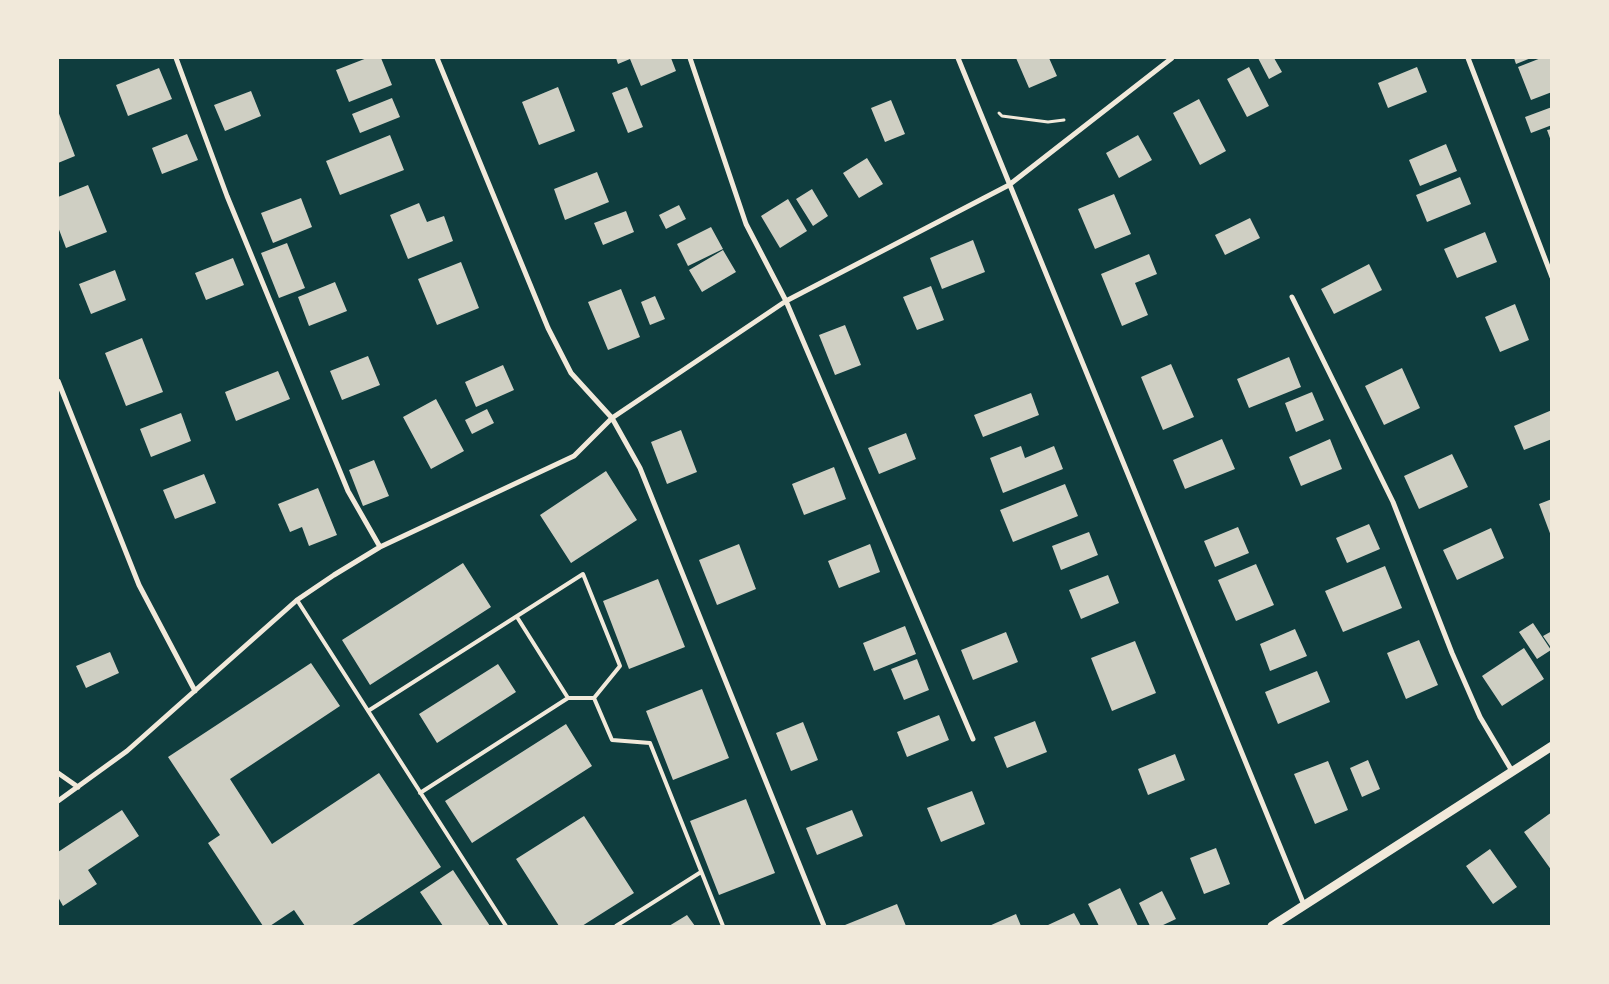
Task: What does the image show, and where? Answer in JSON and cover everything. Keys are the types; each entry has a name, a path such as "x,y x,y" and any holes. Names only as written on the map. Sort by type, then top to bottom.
{"street":[{"path":"176,58 228,196 348,491 380,548"},
{"path":"437,58 548,328 571,373 612,418 640,468 824,926"},
{"path":"690,58 746,224 786,301 973,739"},
{"path":"958,58 1008,185 1304,906"},
{"path":"58,801 127,751 297,600 380,548 574,456 612,418 786,301 1008,185 1172,58"},
{"path":"1468,58 1552,277"},
{"path":"1292,297 1393,502 1452,653 1480,717 1512,771"},
{"path":"58,381 138,585 195,691"},
{"path":"1274,926 1552,746"},
{"path":"58,773 78,786"}],"lane":[{"path":"368,711 583,574 620,666 594,698"},
{"path":"297,600 506,926"},
{"path":"517,617 568,698"},
{"path":"420,793 568,698 594,698"},
{"path":"594,698 612,740 650,744 723,926"},
{"path":"616,926 701,872"}],"path":[{"path":"972,93 1002,116 1048,122 1065,120"}],"building":[{"path":"367,58 381,58 392,85 349,102 336,70"},
{"path":"616,58 671,58 676,71 641,86 630,59 618,64"},
{"path":"1016,58 1049,58 1057,76 1029,88"},
{"path":"1258,58 1274,58 1282,72 1269,79"},
{"path":"1514,58 1531,58 1516,64"},
{"path":"1541,58 1552,58 1552,92 1531,100 1518,67"},
{"path":"1249,67 1269,106 1247,117 1227,79"},
{"path":"1417,67 1427,92 1388,108 1378,83"},
{"path":"159,68 172,99 128,116 116,85"},
{"path":"558,87 575,131 539,145 522,102"},
{"path":"627,87 643,127 628,133 612,93"},
{"path":"251,91 261,116 225,131 214,105"},
{"path":"392,98 400,117 360,133 352,114"},
{"path":"1199,99 1226,151 1200,165 1173,113"},
{"path":"891,100 905,134 885,142 871,108"},
{"path":"1552,107 1552,125 1531,133 1525,117"},
{"path":"58,111 75,156 58,163"},
{"path":"1552,129 1552,141 1551,141 1547,130"},
{"path":"187,134 198,160 162,174 152,148"},
{"path":"390,135 404,170 340,195 326,161"},
{"path":"1138,135 1152,160 1119,178 1106,153"},
{"path":"1446,144 1457,171 1420,186 1409,160"},
{"path":"867,158 883,184 859,198 843,173"},
{"path":"597,172 609,202 565,220 554,189"},
{"path":"1460,177 1471,204 1427,222 1416,195"},
{"path":"88,185 107,232 66,248 58,227 58,197"},
{"path":"812,189 828,216 813,226 796,199"},
{"path":"1114,194 1131,234 1095,249 1078,209"},
{"path":"301,198 312,227 273,243 261,213"},
{"path":"788,199 807,231 780,248 761,216"},
{"path":"419,203 427,222 444,216 453,241 408,259 390,215"},
{"path":"679,205 686,219 666,229 659,215"},
{"path":"626,211 634,232 603,245 594,223"},
{"path":"1250,218 1260,238 1225,255 1215,235"},
{"path":"711,227 723,249 688,266 677,244"},
{"path":"1485,232 1497,262 1457,278 1444,249"},
{"path":"973,240 985,272 942,289 930,258"},
{"path":"287,243 305,288 279,298 261,253"},
{"path":"723,250 736,272 702,292 689,270"},
{"path":"1149,254 1157,274 1135,283 1148,315 1122,326 1101,274"},
{"path":"233,258 244,285 206,300 195,273"},
{"path":"461,262 479,308 437,325 418,279"},
{"path":"1369,264 1382,290 1334,314 1321,289"},
{"path":"115,270 126,300 91,314 79,284"},
{"path":"335,282 347,311 309,326 298,297"},
{"path":"931,286 944,320 917,330 903,297"},
{"path":"621,289 640,337 608,350 588,302"},
{"path":"655,296 665,319 650,325 641,302"},
{"path":"1515,304 1529,340 1500,352 1485,317"},
{"path":"845,325 861,365 835,375 819,335"},
{"path":"142,338 163,392 126,406 105,353"},
{"path":"368,356 380,385 342,400 330,371"},
{"path":"1289,357 1301,387 1249,408 1237,379"},
{"path":"1171,364 1194,417 1163,430 1141,377"},
{"path":"503,365 514,390 476,407 465,382"},
{"path":"1402,368 1420,408 1384,425 1365,386"},
{"path":"278,371 290,399 236,421 225,392"},
{"path":"1312,392 1324,420 1296,432 1285,403"},
{"path":"1031,393 1039,415 983,437 974,415"},
{"path":"436,399 464,451 431,469 403,417"},
{"path":"487,409 494,423 472,434 465,420"},
{"path":"1552,410 1552,439 1524,450 1514,426"},
{"path":"181,413 191,441 151,457 140,429"},
{"path":"681,430 697,472 667,484 651,442"},
{"path":"906,433 916,459 879,474 868,448"},
{"path":"1222,439 1235,469 1185,489 1173,460"},
{"path":"1330,439 1342,469 1301,486 1289,457"},
{"path":"1021,446 1025,458 1054,446 1063,469 1003,493 990,458"},
{"path":"1452,454 1468,487 1419,509 1404,476"},
{"path":"374,460 389,496 363,506 349,470"},
{"path":"834,467 846,499 804,515 792,484"},
{"path":"606,471 637,520 571,563 540,515"},
{"path":"204,474 216,503 175,519 163,490"},
{"path":"1065,484 1078,516 1013,542 1000,510"},
{"path":"318,488 337,535 309,546 302,527 290,532 278,504"},
{"path":"1552,499 1552,536 1551,536 1539,504"},
{"path":"1369,524 1380,549 1347,563 1336,538"},
{"path":"1238,527 1249,553 1215,567 1204,541"},
{"path":"1491,528 1504,558 1457,580 1443,550"},
{"path":"1089,532 1098,555 1061,570 1052,546"},
{"path":"739,544 756,589 717,605 699,560"},
{"path":"870,544 880,572 839,588 828,561"},
{"path":"463,563 491,607 370,685 342,640"},
{"path":"1256,564 1274,605 1236,621 1218,580"},
{"path":"1385,566 1402,608 1343,632 1325,591"},
{"path":"1108,575 1119,603 1081,619 1069,590"},
{"path":"658,579 685,647 629,669 603,601"},
{"path":"1533,623 1551,650 1537,659 1519,632"},
{"path":"905,626 916,654 874,671 863,643"},
{"path":"1295,629 1307,656 1270,671 1260,644"},
{"path":"1552,631 1552,649 1543,636"},
{"path":"1006,632 1018,662 973,680 961,650"},
{"path":"1419,640 1438,685 1406,699 1387,653"},
{"path":"1135,641 1156,693 1112,711 1091,658"},
{"path":"1524,648 1544,679 1502,706 1482,676"},
{"path":"110,652 119,673 86,688 76,666"},
{"path":"917,659 929,690 904,700 891,669"},
{"path":"311,663 340,706 230,779 272,844 379,773 441,867 351,926 305,926 294,910 270,926 263,926 208,843 220,835 168,757"},
{"path":"498,664 516,692 437,743 419,714"},
{"path":"1317,671 1330,702 1278,724 1265,692"},
{"path":"702,689 729,758 673,780 646,711"},
{"path":"939,715 949,740 907,757 897,732"},
{"path":"1035,721 1047,752 1007,768 994,737"},
{"path":"803,722 818,760 791,771 776,733"},
{"path":"566,724 592,766 472,843 445,801"},
{"path":"1175,754 1185,780 1148,795 1138,769"},
{"path":"1368,760 1380,789 1362,797 1350,768"},
{"path":"1328,761 1348,810 1315,824 1294,774"},
{"path":"972,791 985,824 941,842 927,808"},
{"path":"746,799 775,873 719,895 690,821"},
{"path":"122,810 139,836 88,870 97,884 63,906 58,897 58,852"},
{"path":"852,810 863,836 817,855 806,828"},
{"path":"1552,812 1552,871 1524,832"},
{"path":"584,816 634,893 582,926 559,926 516,859"},
{"path":"1216,848 1230,884 1204,894 1190,858"},
{"path":"1490,849 1517,887 1493,904 1466,866"},
{"path":"453,870 490,926 443,926 420,892"},
{"path":"1120,888 1138,926 1099,926 1088,904"},
{"path":"1162,891 1176,919 1161,926 1150,926 1139,903"},
{"path":"897,904 906,926 845,926 845,925"},
{"path":"1074,913 1081,926 1048,925"},
{"path":"1016,914 1021,926 989,926"},
{"path":"687,915 695,926 669,926"}]}
